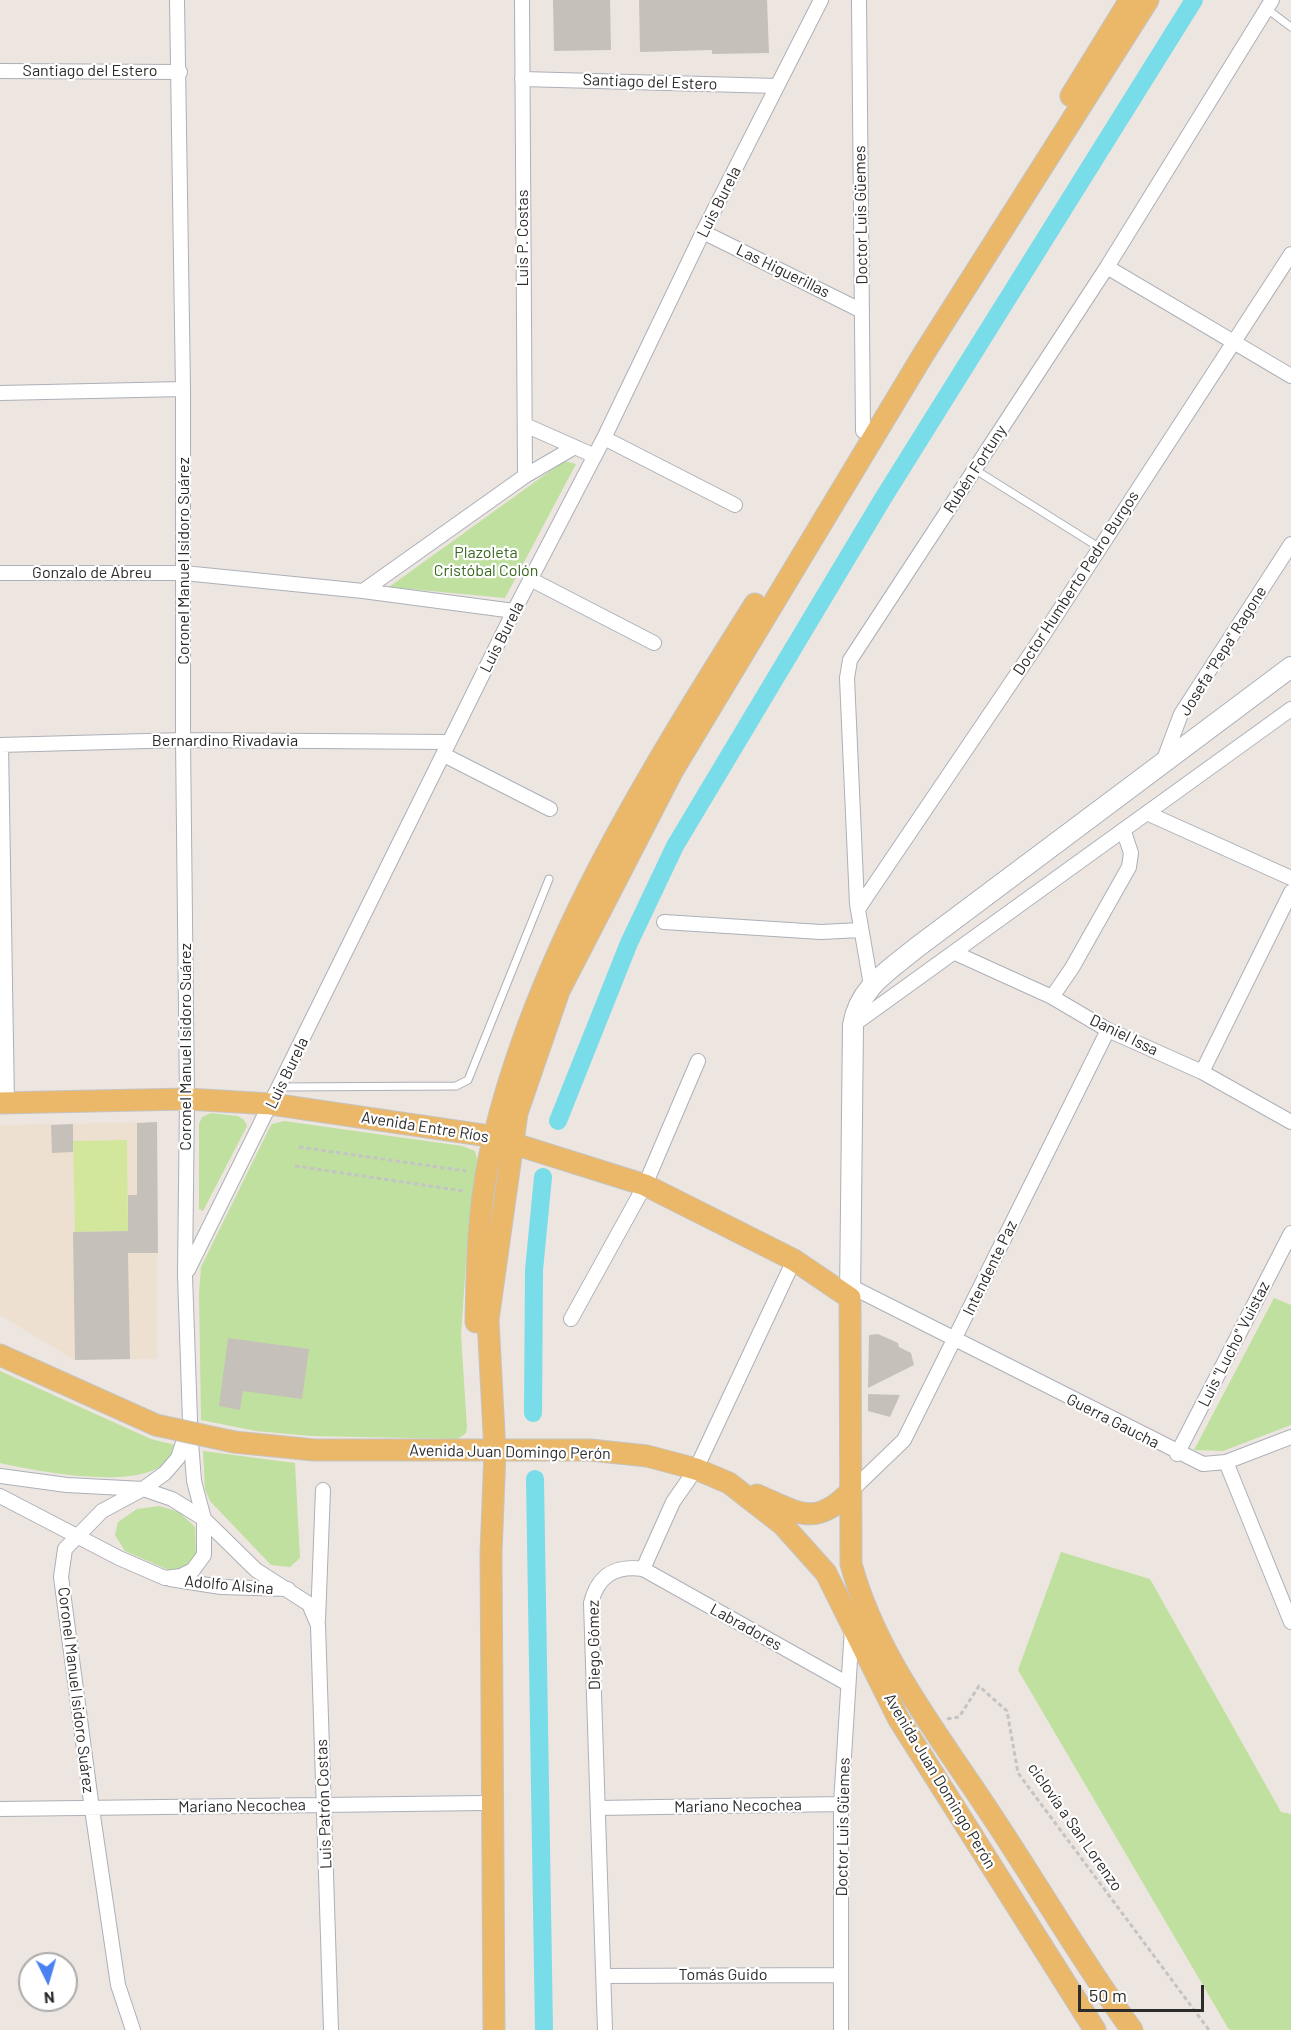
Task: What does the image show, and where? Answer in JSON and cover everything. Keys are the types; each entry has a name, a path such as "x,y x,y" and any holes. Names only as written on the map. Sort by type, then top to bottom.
{"main road":[{"path":"504,1141 521,1049 545,984 604,861 657,760 1130,0"},
{"path":"494,2030 491,1553 488,1451 475,1353 478,1252 489,1160 504,1141 518,1113 559,991 673,770 923,355 1148,0"},
{"path":"850,1292 853,1025 855,1009 871,985 916,948 1291,666"},
{"name":"Avenida Entre Ríos","path":"4,1103 276,1095 384,1119 504,1141 645,1185 794,1260 850,1292"},
{"name":"Avenida Juan Domingo Perón","path":"850,1292 851,1564 862,1602 882,1643 930,1722 1095,1979 1132,2030"},
{"name":"Avenida Juan Domingo Perón","path":"0,1355 156,1425 234,1442 314,1450 590,1450 647,1456 696,1469 729,1483 797,1539 826,1574 898,1718 1095,2030"},
{"path":"485,2030 484,1558 488,1451"},
{"path":"729,1483 807,1514 831,1510 851,1491"}],"street":[{"name":"Coronel Manuel Isidoro Suárez","path":"133,2030 118,1985 61,1577 65,1549 102,1511 143,1489 165,1473 178,1458 190,1421 185,1275 187,1099 183,740 183,390 180,72 177,0"},
{"name":"Luis P. Costas","path":"522,0 525,476"},
{"name":"Luis Burela","path":"185,1275 514,611 604,438 703,232 821,0"},
{"name":"Doctor Luis Güemes","path":"859,0 864,430"},
{"name":"Rubén Fortuny","path":"871,985 858,909 847,678 850,660 1107,267 1269,5"},
{"name":"Santiago del Estero","path":"0,71 180,72"},
{"name":"Santiago del Estero","path":"522,79 777,86"},
{"name":"Las Higuerillas","path":"703,232 862,310"},
{"name":"Doctor Humberto Pedro Burgos","path":"858,909 1100,548 1291,254"},
{"path":"1107,267 1291,376"},
{"path":"0,393 183,390"},
{"path":"525,425 595,456"},
{"path":"604,438 735,505"},
{"path":"363,591 525,476 573,448"},
{"name":"Josefa \"Pepa\" Ragone","path":"1163,762 1180,714 1291,544"},
{"name":"Gonzalo de Abreu","path":"0,573 184,573 363,591 514,611"},
{"path":"532,580 654,643"},
{"path":"853,1025 1149,814 1291,709"},
{"name":"Bernardino Rivadavia","path":"0,745 183,740 449,742"},
{"path":"0,745 4,1103"},
{"path":"444,755 550,809"},
{"path":"1149,814 1291,878"},
{"path":"1052,997 1072,968 1129,867 1131,853 1124,832"},
{"path":"1202,1072 1291,892"},
{"path":"664,922 821,932 861,930"},
{"name":"Daniel Issa","path":"955,953 1052,997 1108,1030 1202,1072 1291,1122"},
{"name":"Intendente Paz","path":"851,1491 904,1440 1108,1030"},
{"path":"571,1319 645,1185 698,1061"},
{"name":"Luis \"Lucho\" Vuistaz","path":"1177,1454 1291,1233"},
{"path":"643,1569 673,1502 696,1469 794,1260"},
{"name":"Guerra Gaucha","path":"850,1292 954,1340 1177,1454 1203,1464 1226,1462"},
{"name":"Adolfo Alsina","path":"165,1578 181,1576 193,1570 204,1556 204,1519 194,1481 190,1421"},
{"path":"1291,1437 1226,1462 1291,1622"},
{"name":"Adolfo Alsina","path":"0,1476 67,1485 143,1489 172,1499 204,1519 256,1570 290,1589"},
{"path":"318,1625 323,1490"},
{"name":"Adolfo Alsina","path":"0,1496 76,1536 165,1578 220,1587 290,1589"},
{"name":"Diego Gómez","path":"605,2030 591,1603 595,1587 607,1574 631,1567 643,1569"},
{"name":"Labradores","path":"643,1569 848,1684"},
{"name":"Luis Patrón Costas","path":"290,1589 309,1604 318,1625 331,2030"},
{"name":"Doctor Luis Güemes","path":"841,2030 841,1804 852,1623"},
{"name":"Mariano Necochea","path":"0,1809 484,1803"},
{"name":"Mariano Necochea","path":"599,1808 841,1804"},
{"name":"Tomás Guido","path":"605,1976 841,1975"}],"lane":[{"path":"1269,5 1291,27"},
{"path":"974,469 1100,548"},
{"path":"276,1095 456,1086 468,1080 549,879"}],"path":[{"path":"299,1148 466,1172"},
{"path":"295,1166 464,1191"},
{"name":"ciclovía a San Lorenzo","path":"930,1722 959,1717 979,1686 1007,1711 1018,1773 1209,2030"}],"shaded area":[{"path":"157,1122 157,1359 75,1360 0,1315 0,1125"}],"green space":[{"name":"Plazoleta Cristóbal Colón","path":"564,461 576,464 505,598 389,587"},
{"path":"211,1113 238,1116 247,1126 203,1211 199,1209 199,1124 202,1117"},
{"path":"284,1121 462,1146 475,1151 478,1163 467,1248 461,1335 467,1428 466,1433 458,1439 311,1436 256,1431 201,1420 199,1293 201,1267 269,1129 272,1124"},
{"path":"127,1140 128,1231 75,1232 73,1141"},
{"path":"1274,1298 1291,1305 1291,1425 1223,1451 1194,1450"},
{"path":"0,1371 151,1439 175,1445 170,1458 157,1469 138,1475 115,1477 89,1477 38,1471 0,1463"},
{"path":"203,1451 295,1463 300,1558 290,1567 271,1565 210,1501 205,1489"},
{"path":"159,1506 179,1512 195,1527 196,1556 182,1570 171,1571 125,1551 115,1535 118,1522 137,1509"},
{"path":"1061,1552 1150,1579 1281,1812 1291,1814 1291,2030 1230,2030 1228,2028 1018,1670"}],"building":[{"path":"553,0 610,0 611,50 554,51"},
{"path":"639,0 767,0 769,53 712,54 712,50 640,52"},
{"path":"157,1122 158,1253 128,1253 130,1359 75,1360 73,1232 128,1231 128,1195 137,1195 137,1123"},
{"path":"73,1124 73,1152 52,1153 51,1125"},
{"path":"878,1334 898,1343 899,1347 911,1353 914,1365 868,1388 869,1335"},
{"path":"228,1338 309,1349 302,1399 243,1391 240,1410 219,1406"},
{"path":"868,1394 900,1395 890,1417 868,1411"}],"waterway":[{"path":"558,1121 629,943 675,846 882,500 1194,0"},
{"path":"533,1413 534,1270 543,1177"},
{"path":"535,1479 544,2030"}]}
